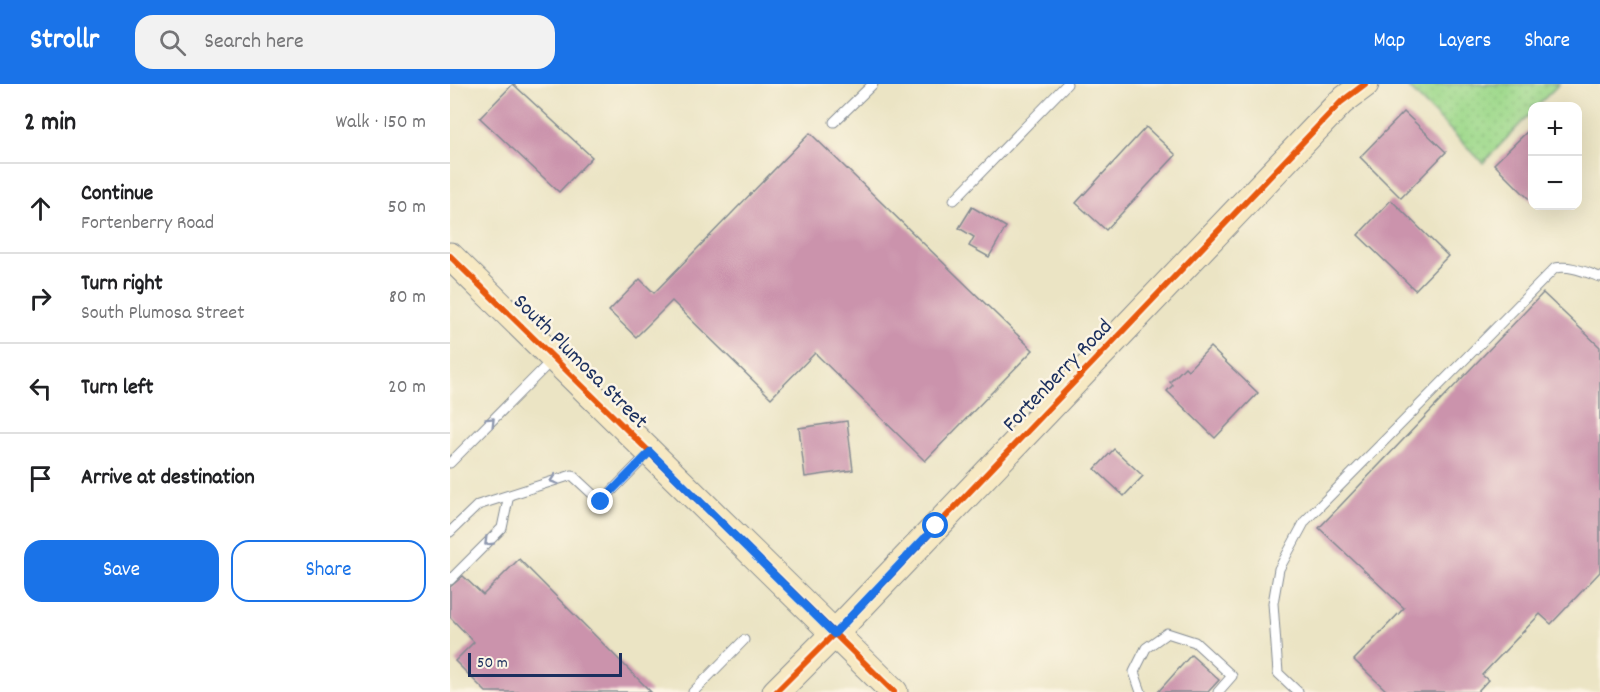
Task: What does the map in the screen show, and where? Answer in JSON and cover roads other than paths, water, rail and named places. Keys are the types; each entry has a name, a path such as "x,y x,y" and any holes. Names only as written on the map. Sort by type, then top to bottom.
{"street":[{"name":"Fortenberry Road","path":"776,692 834,634 1326,117 1365,84"},
{"name":"South Plumosa Street","path":"450,256 894,692"}],"lane":[{"path":"834,122 873,84"},
{"path":"954,200 1067,84"},
{"path":"1298,692 1278,673 1273,603 1279,569 1305,521 1555,268 1579,270 1600,278"},
{"path":"450,463 553,359"},
{"path":"450,532 478,505 572,475 601,502 650,452"},
{"path":"450,580 502,528 509,495"},
{"path":"1142,692 1134,672 1146,648 1167,633 1195,642 1232,676 1218,692"},
{"path":"693,692 744,640"}]}
